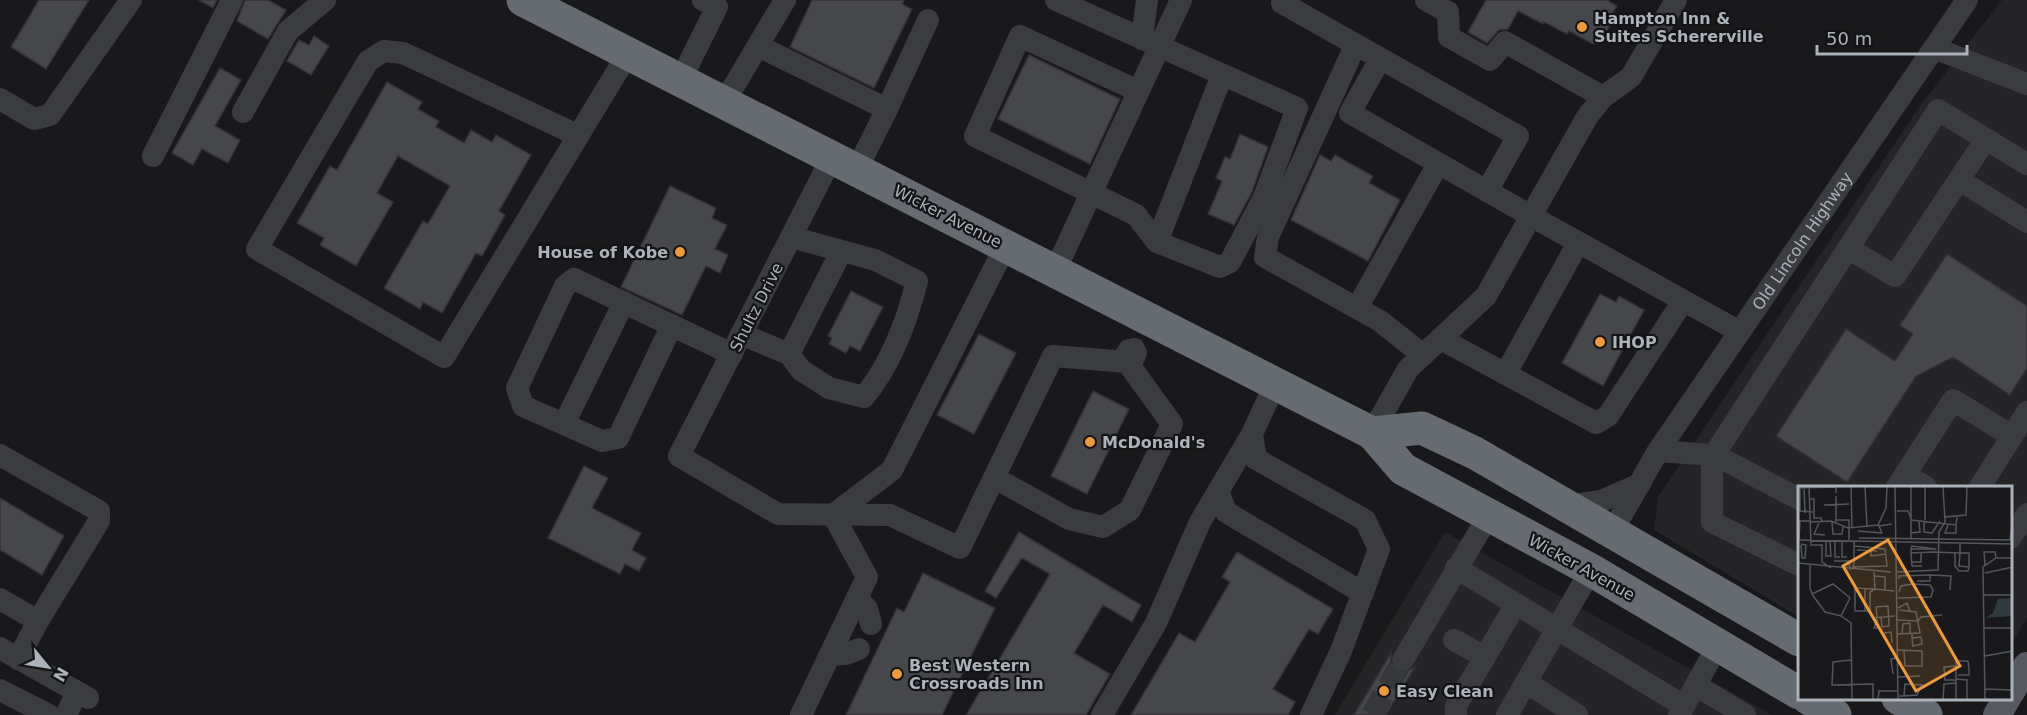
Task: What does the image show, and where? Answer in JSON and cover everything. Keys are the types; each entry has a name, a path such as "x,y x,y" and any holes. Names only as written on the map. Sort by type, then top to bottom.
{"highway":[{"name":"Wicker Avenue","path":"529,1 1372,434 1403,469 1591,570 1798,692"},
{"path":"1372,434 1422,428 1475,453 1798,639"},
{"path":"1489,515 1507,505 1576,541 1598,548 1612,532"},
{"path":"1810,700 1835,715"},
{"path":"1900,700 1926,715"}],"main road":[{"path":"2012,690 2027,666"},
{"path":"1997,715 2006,700"}],"street":[{"path":"0,99 34,118 50,115 131,0"},
{"path":"153,156 232,0"},
{"path":"243,112 288,31 325,0"},
{"path":"681,79 717,7 703,0"},
{"path":"725,101 785,0"},
{"path":"1056,0 1297,108 1264,197 1230,262 1220,267 1156,242 1136,215 975,136 1020,36 1138,91"},
{"path":"1055,271 1138,91 1150,43 1147,0"},
{"path":"1150,43 1181,0"},
{"path":"1426,0 1448,12 1449,37 1490,60 1505,42 1604,97"},
{"path":"1372,434 1408,369 1486,296 1587,117 1604,97 1631,77 1676,0"},
{"name":"Old Lincoln Highway","path":"1612,532 1658,451 1967,0"},
{"path":"1281,1 1355,46 1518,136 1487,191"},
{"name":"Shultz Drive","path":"833,515 778,514 679,456 791,237 887,109 928,20"},
{"path":"758,46 887,109"},
{"path":"1355,46 1268,237 1265,257 1380,321 1423,355"},
{"path":"1934,48 2027,84"},
{"path":"578,135 403,53 384,51 368,61 257,249 444,357 629,52"},
{"path":"1380,59 1350,113 1740,332"},
{"path":"1156,242 1222,75"},
{"path":"1798,565 1712,522 1714,455 1938,110 2027,164"},
{"path":"1849,249 1895,276 1986,139"},
{"path":"1357,308 1438,164"},
{"path":"1959,180 2027,222"},
{"path":"672,325 618,438 602,441 523,406 517,388 565,286 574,279 672,325 736,344 789,354 801,370 829,388 864,397 877,381 908,317 916,281 874,260 791,237"},
{"path":"1506,373 1578,243"},
{"path":"833,515 892,470 1006,245"},
{"path":"789,354 841,252"},
{"path":"1441,339 1596,423 1608,416 1683,301"},
{"path":"564,424 624,302"},
{"path":"1131,355 1152,321"},
{"path":"833,515 890,515 960,548 996,478 1053,356 1131,355"},
{"path":"996,478 1069,519 1103,528 1130,510 1172,424 1131,355"},
{"path":"1102,715 1155,623 1200,522 1252,434 1275,384"},
{"path":"1922,486 1901,480 1953,400 2012,436"},
{"path":"1981,486 2027,412"},
{"path":"1252,434 1256,459 1365,520 1378,549 1341,651 1311,715"},
{"path":"1658,451 1714,455 1798,498"},
{"path":"0,455 99,511 99,521 38,621 9,654 83,695 66,715"},
{"path":"1566,506 1601,501 1640,484"},
{"path":"1218,491 1226,512 1363,593"},
{"path":"2012,536 2027,514"},
{"path":"801,715 867,577 833,515"},
{"path":"1403,660 1489,515"},
{"path":"1456,568 1557,628 1682,710 1718,645"},
{"path":"1507,715 1591,570"},
{"path":"857,598 867,609 872,624"},
{"path":"0,599 38,621"},
{"path":"1450,712 1516,604"},
{"path":"1425,623 1485,657"},
{"path":"830,655 846,654 859,649"},
{"path":"1526,682 1577,715"},
{"path":"1696,686 1745,715"},
{"path":"0,690 49,715"}],"shaded area":[{"path":"2002,0 2027,0 2027,617 2012,643 2012,486 1798,486 1798,616 1654,530 1658,497 1919,107"},
{"path":"1445,532 1772,715 1335,715"}],"building":[{"path":"39,0 89,0 46,69 11,47"},
{"path":"199,0 217,0 213,8"},
{"path":"245,0 268,0 286,10 268,39 237,21"},
{"path":"812,0 904,0 902,4 912,9 874,88 790,47"},
{"name":"Hampton Inn & Suites Schererville","path":"1486,0 1607,0 1617,6 1613,12 1616,14 1602,40 1593,44 1569,31 1567,34 1518,11 1508,29 1499,30 1487,43 1468,32"},
{"path":"314,36 329,46 311,75 287,61 299,40 309,45"},
{"path":"1029,55 1120,99 1090,164 998,119"},
{"path":"220,68 241,80 215,126 240,140 228,163 202,149 193,165 172,153"},
{"path":"387,82 422,102 418,109 439,121 436,127 464,143 471,130 492,142 496,135 531,155 499,211 505,215 482,256 476,253 442,313 423,302 420,309 384,288 423,221 428,224 450,186 398,156 377,193 393,202 356,266 320,245 324,238 297,223 330,166 337,170"},
{"path":"1240,134 1268,147 1252,192 1234,225 1208,214 1222,181 1216,178 1225,157 1230,159"},
{"path":"1320,155 1331,161 1335,155 1373,176 1369,183 1400,200 1368,261 1291,220"},
{"name":"House of Kobe","path":"670,186 716,208 712,218 727,225 715,249 728,255 720,273 706,266 682,315 621,287"},
{"path":"1947,254 2027,306 2027,368 2010,395 1953,357 1916,376 1847,482 1776,436 1846,329 1895,361 1913,334 1900,325"},
{"path":"851,291 883,307 860,351 850,346 846,353 829,344 832,338 828,336"},
{"name":"IHOP","path":"1600,294 1616,302 1619,296 1644,310 1603,386 1562,363"},
{"path":"979,334 1016,353 974,434 937,415"},
{"name":"McDonald's","path":"1093,391 1129,409 1087,494 1051,476"},
{"path":"584,466 608,478 592,508 641,533 632,550 646,558 639,571 625,564 620,574 548,538"},
{"path":"0,498 64,536 42,575 0,550"},
{"path":"1019,532 1141,605 1132,622 1103,605 1074,653 1110,674 1086,715 966,715 1050,574 1022,558 996,598 985,591"},
{"path":"1237,552 1333,609 1318,634 1309,629 1273,689 1295,702 1288,715 1131,715 1179,633 1195,642 1230,582 1222,577"},
{"name":"Best Western Crossroads Inn","path":"923,573 995,608 942,715 846,715 897,608 904,612"},
{"name":"Easy Clean","path":"1391,653 1391,666 1396,671 1403,673 1415,667 1386,715 1354,715"}],"tunnel":[{"path":"1372,715 1403,660"}],"place":[{"name":"Hampton Inn & Suites Schererville","path":"1582,27"},
{"name":"House of Kobe","path":"680,252"},
{"name":"IHOP","path":"1600,342"},
{"name":"McDonald's","path":"1090,442"},
{"name":"Best Western Crossroads Inn","path":"897,674"},
{"name":"Easy Clean","path":"1384,691"}]}
